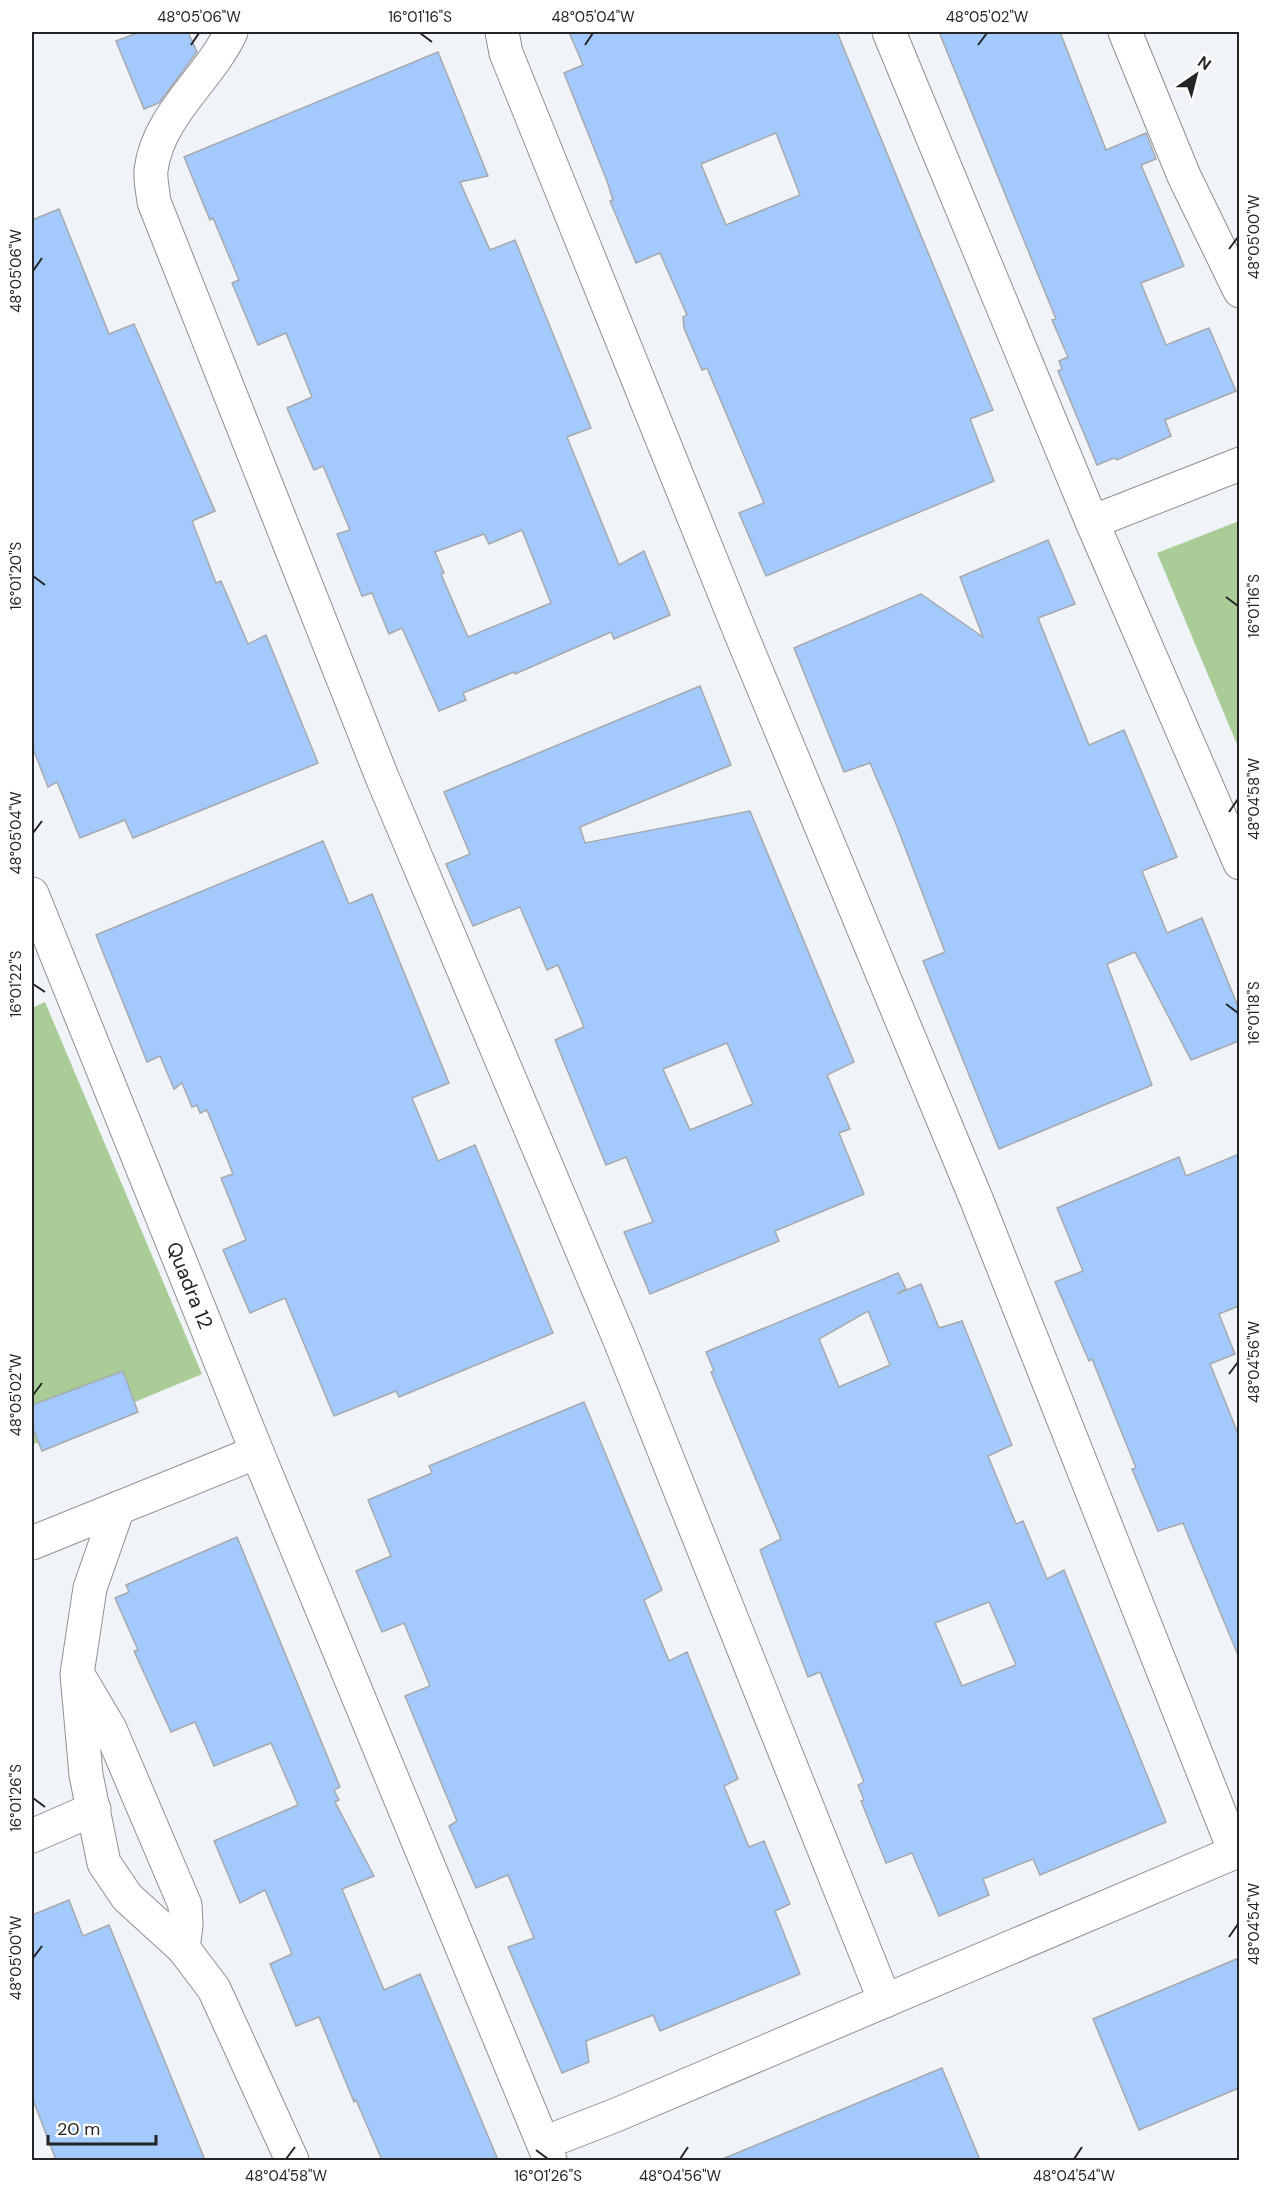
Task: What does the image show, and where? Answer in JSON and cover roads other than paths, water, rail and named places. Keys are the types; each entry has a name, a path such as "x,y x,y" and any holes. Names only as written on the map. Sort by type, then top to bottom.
{"street":[{"path":"231,32 221,54 178,109 158,144 150,172 154,202 382,777 619,1338 885,2001"},
{"path":"502,32 506,53 736,623 976,1201 1237,1851 885,2001 547,2152"},
{"path":"889,32 1092,522 1239,863"},
{"path":"1125,32 1184,176 1239,285"},
{"path":"1092,522 1239,464"},
{"name":"Quadra 12","path":"32,894 44,961 257,1452 547,2152"},
{"path":"32,1543 257,1452"},
{"path":"118,1508 90,1588 77,1674 86,1775 104,1863 128,1897 183,1948 214,1989 292,2160"},
{"path":"77,1674 110,1729 185,1905 186,1925 183,1948"},
{"path":"32,1836 94,1809"}]}
